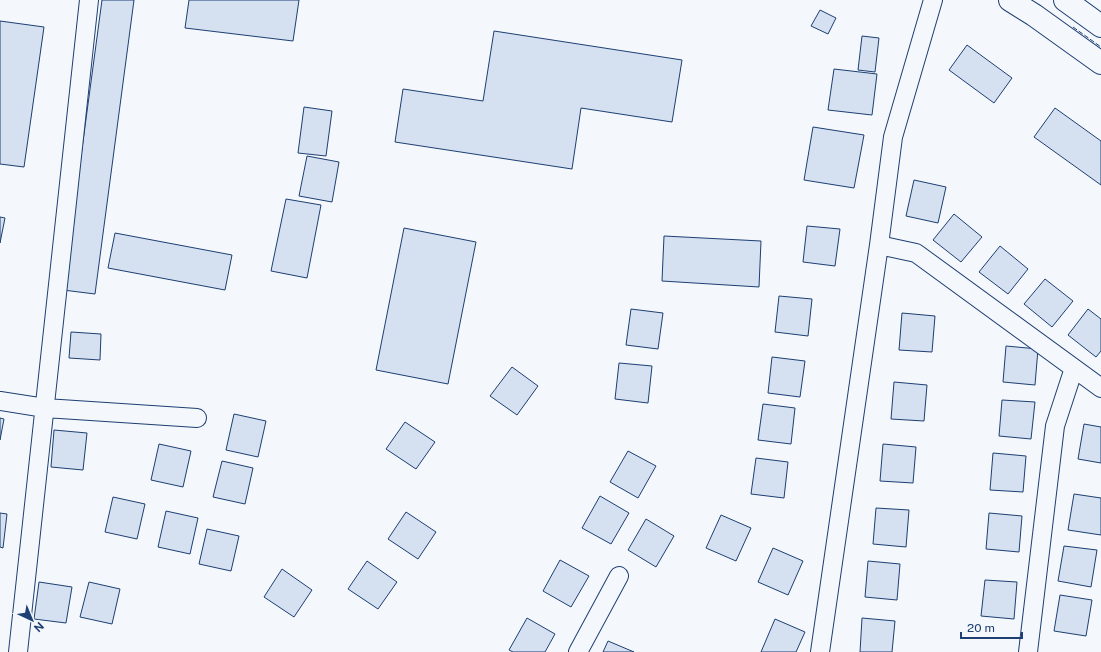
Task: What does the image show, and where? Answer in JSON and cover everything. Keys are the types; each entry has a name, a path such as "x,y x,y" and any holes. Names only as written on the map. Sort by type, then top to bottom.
{"main road":[{"path":"1010,0 1034,15 1101,63"},
{"path":"1065,0 1101,26"}],"street":[{"path":"18,652 89,0"},
{"path":"820,652 879,245 893,137 933,0"},
{"path":"879,245 916,253 1101,388"},
{"path":"1028,652 1055,426 1074,368"},
{"path":"0,401 45,408 197,418"},
{"path":"578,652 619,576"}],"building":[{"path":"102,0 134,0 95,294 63,290"},
{"path":"189,0 299,0 293,41 185,28"},
{"path":"820,10 836,18 828,34 811,26"},
{"path":"0,21 44,27 24,167 0,164"},
{"path":"494,31 682,60 672,122 581,108 572,169 395,142 403,89 483,101"},
{"path":"862,36 879,38 875,72 858,70"},
{"path":"967,45 1012,78 994,103 949,70"},
{"path":"834,69 877,74 872,115 828,110"},
{"path":"304,107 332,111 326,156 298,153"},
{"path":"1055,108 1101,141 1101,185 1034,137"},
{"path":"813,127 864,135 854,188 804,180"},
{"path":"307,156 339,162 332,202 299,196"},
{"path":"914,180 946,187 938,223 906,216"},
{"path":"286,199 321,205 307,278 271,271"},
{"path":"954,214 982,237 961,262 933,240"},
{"path":"0,217 5,218 0,243"},
{"path":"807,226 840,229 835,266 803,262"},
{"path":"404,228 476,242 448,384 376,370"},
{"path":"115,233 232,255 225,290 108,268"},
{"path":"664,236 761,241 759,287 662,281"},
{"path":"1000,246 1028,269 1008,294 979,272"},
{"path":"1045,279 1073,301 1052,327 1024,304"},
{"path":"779,296 812,299 808,336 775,332"},
{"path":"631,309 663,313 658,349 626,345"},
{"path":"1088,309 1101,319 1101,351 1096,357 1068,335"},
{"path":"902,313 935,316 932,352 899,350"},
{"path":"71,332 101,334 100,360 69,358"},
{"path":"1006,346 1038,349 1035,385 1003,382"},
{"path":"772,357 805,361 800,397 768,393"},
{"path":"619,363 652,366 648,403 615,399"},
{"path":"512,367 538,386 517,415 490,396"},
{"path":"894,382 927,385 924,421 891,419"},
{"path":"1002,400 1035,402 1031,439 999,436"},
{"path":"763,404 795,408 791,444 758,440"},
{"path":"234,414 266,421 258,457 226,450"},
{"path":"0,418 4,419 0,440"},
{"path":"405,422 435,442 416,469 386,449"},
{"path":"1084,424 1101,427 1101,463 1078,459"},
{"path":"54,430 87,433 83,470 51,467"},
{"path":"159,444 191,451 183,487 151,480"},
{"path":"883,444 916,447 913,483 880,481"},
{"path":"628,451 656,466 638,498 610,482"},
{"path":"993,453 1026,456 1023,492 990,490"},
{"path":"756,458 788,462 784,498 751,494"},
{"path":"222,461 253,468 245,504 213,497"},
{"path":"1074,494 1101,498 1101,535 1068,530"},
{"path":"600,496 629,513 611,544 582,528"},
{"path":"113,497 145,504 137,539 105,532"},
{"path":"876,508 909,510 906,547 873,544"},
{"path":"166,511 198,518 190,554 158,547"},
{"path":"406,512 436,532 418,559 388,539"},
{"path":"0,513 7,514 3,548 0,547"},
{"path":"989,513 1022,516 1019,552 986,549"},
{"path":"721,515 751,528 736,561 706,548"},
{"path":"646,519 674,536 656,567 628,550"},
{"path":"207,529 239,536 231,571 199,564"},
{"path":"1064,546 1097,550 1091,587 1058,581"},
{"path":"773,548 803,561 788,595 758,582"},
{"path":"560,560 589,576 571,607 543,591"},
{"path":"367,561 397,582 378,609 348,589"},
{"path":"868,561 900,564 897,600 865,597"},
{"path":"282,569 312,590 294,617 264,597"},
{"path":"985,580 1017,582 1014,619 981,616"},
{"path":"39,582 72,587 66,623 34,619"},
{"path":"89,582 120,589 112,624 80,617"},
{"path":"1060,595 1092,600 1086,636 1054,631"},
{"path":"527,618 555,634 545,652 513,652 509,650"},
{"path":"862,618 895,621 892,652 860,652"},
{"path":"775,619 805,632 796,652 761,652"},
{"path":"608,641 634,652 603,652"}],"fence":[{"path":"1073,27 1101,47"}]}
